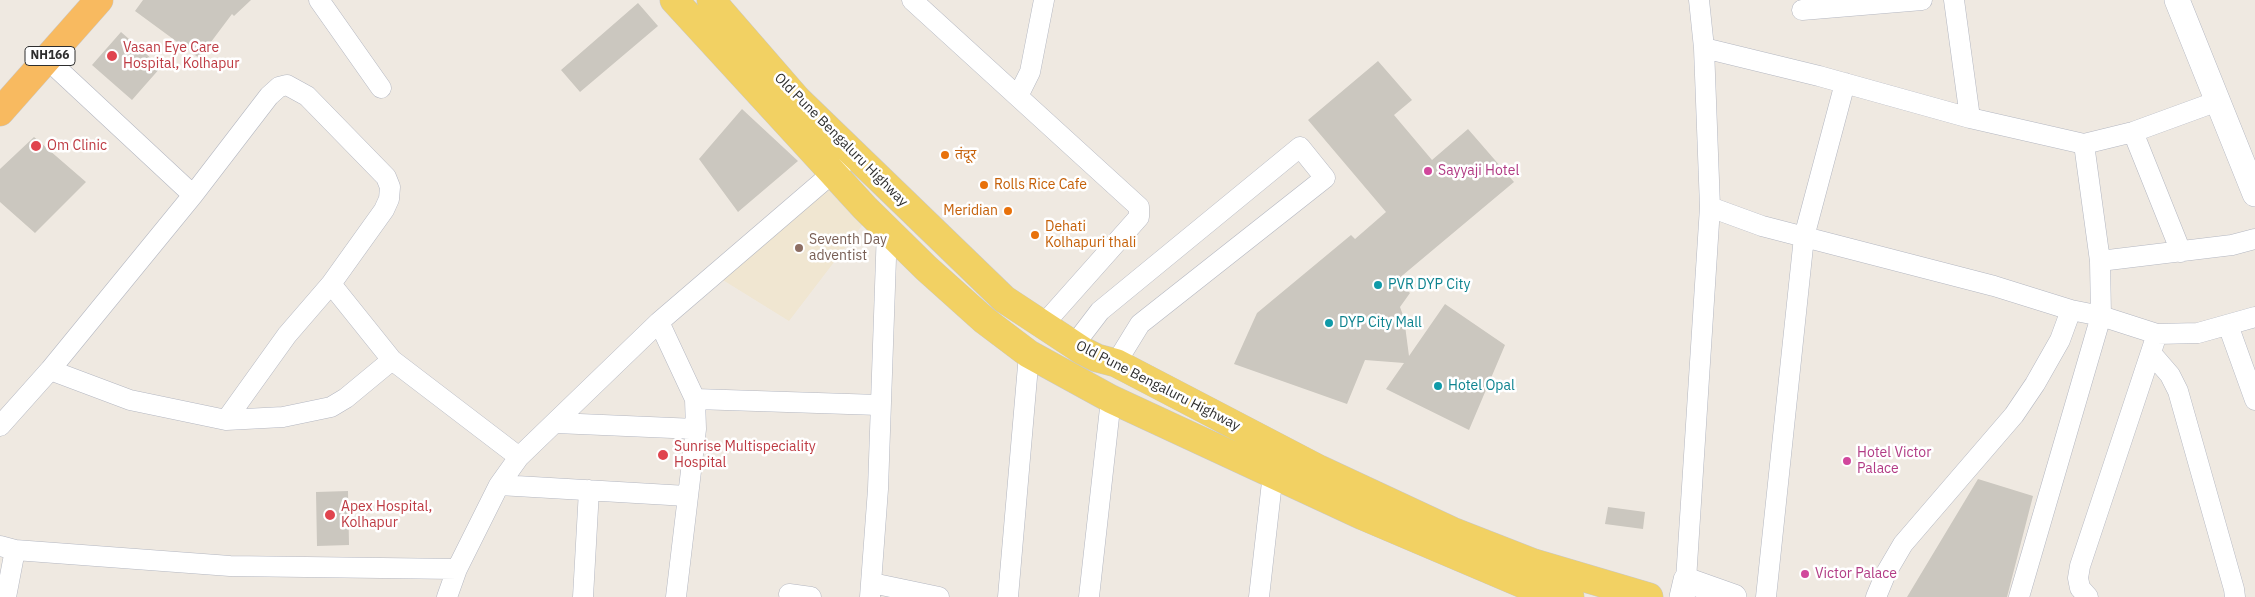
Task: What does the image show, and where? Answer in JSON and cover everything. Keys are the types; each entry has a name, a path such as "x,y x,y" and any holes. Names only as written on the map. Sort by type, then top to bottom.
{"highway":[{"name":"NH166","path":"0,90 81,0"},
{"name":"NH166","path":"0,112 99,0"}],"main road":[{"name":"Old Pune Bengaluru Highway","path":"674,0 833,173 926,268 984,320 1029,354 1111,399 1364,516 1523,584 1568,591 1649,597"},
{"name":"Old Pune Bengaluru Highway","path":"711,0 797,99 1004,299 1097,358 1116,363 1373,496 1467,537 1534,563 1568,591"}],"street":[{"path":"319,0 380,88"},
{"path":"912,0 1139,207 1139,218 1043,325"},
{"path":"1018,96 1030,72 1044,0"},
{"path":"1699,0 1704,48 1710,207 1684,589 1734,597"},
{"path":"1802,10 1922,0"},
{"path":"1954,0 1970,118"},
{"path":"2177,0 2255,194"},
{"path":"1704,48 1845,83 1970,118 2084,144 2133,132 2218,101"},
{"path":"47,59 192,195"},
{"path":"1766,597 1804,237 1845,83"},
{"path":"0,426 50,370 192,195 269,96 279,87 287,85 298,89 307,96 386,177 390,187 389,199 384,210 331,284 287,335 226,420"},
{"path":"2133,132 2181,252"},
{"path":"2020,597 2101,316 2100,261 2084,144"},
{"path":"1074,345 1100,311 1300,147 1325,178 1140,324 1116,363"},
{"path":"447,597 458,569 499,484 519,457 659,322 853,154"},
{"path":"1710,207 1762,226 1994,286 2071,310 2101,316 2154,344 2178,391 2235,597"},
{"path":"887,229 879,405 878,489 871,590 938,597"},
{"path":"2100,261 2232,245 2255,239"},
{"path":"331,284 392,360 519,457"},
{"path":"1876,597 1886,573 1903,544 2014,415 2035,384 2060,340 2071,310"},
{"path":"2154,344 2255,317"},
{"path":"659,322 695,399 696,429 676,597"},
{"path":"2228,325 2255,400"},
{"path":"2088,597 2080,588 2078,578 2080,566 2154,344"},
{"path":"1008,597 1029,354"},
{"path":"50,370 130,400 226,420 283,417 331,407 346,398 392,360"},
{"path":"695,399 879,405"},
{"path":"1090,597 1111,399"},
{"path":"556,423 696,429"},
{"path":"1259,597 1273,473"},
{"path":"499,484 687,496"},
{"path":"583,597 589,490"},
{"path":"6,597 8,548 230,566 458,569"},
{"path":"789,594 811,597"}],"shaded area":[{"name":"Seventh Day adventist","path":"825,187 867,219 789,321 718,277"}],"building":[{"path":"143,0 251,0 234,16 232,14 199,58 135,11"},
{"path":"638,3 658,26 580,92 561,70"},
{"path":"121,32 161,67 132,100 92,65"},
{"path":"1378,61 1412,100 1394,115 1432,160 1468,129 1514,182 1397,280 1410,293 1400,307 1404,318 1409,356 1445,304 1505,345 1469,430 1386,389 1404,363 1365,360 1347,404 1234,364 1257,313 1351,235 1355,239 1386,212 1308,120"},
{"path":"742,109 798,161 738,212 699,159"},
{"path":"34,137 86,182 35,233 0,202 0,169"},
{"path":"1978,479 2033,496 2007,597 1907,597"},
{"path":"348,491 349,545 317,546 316,492"},
{"path":"1608,507 1645,512 1643,529 1605,524"}],"place":[{"name":"Vasan Eye Care Hospital, Kolhapur","path":"112,56"},
{"name":"Om Clinic","path":"36,146"},
{"name":"तंदूर","path":"945,155"},
{"name":"Sayyaji Hotel","path":"1428,171"},
{"name":"Rolls Rice Cafe","path":"984,185"},
{"name":"Meridian","path":"1008,211"},
{"name":"Dehati Kolhapuri thali","path":"1035,235"},
{"name":"Seventh Day adventist","path":"799,248"},
{"name":"PVR DYP City","path":"1378,285"},
{"name":"DYP City Mall","path":"1329,323"},
{"name":"Hotel Opal","path":"1438,386"},
{"name":"Sunrise Multispeciality Hospital","path":"663,455"},
{"name":"Hotel Victor Palace","path":"1847,461"},
{"name":"Apex Hospital, Kolhapur","path":"330,515"},
{"name":"Victor Palace","path":"1805,574"}]}
